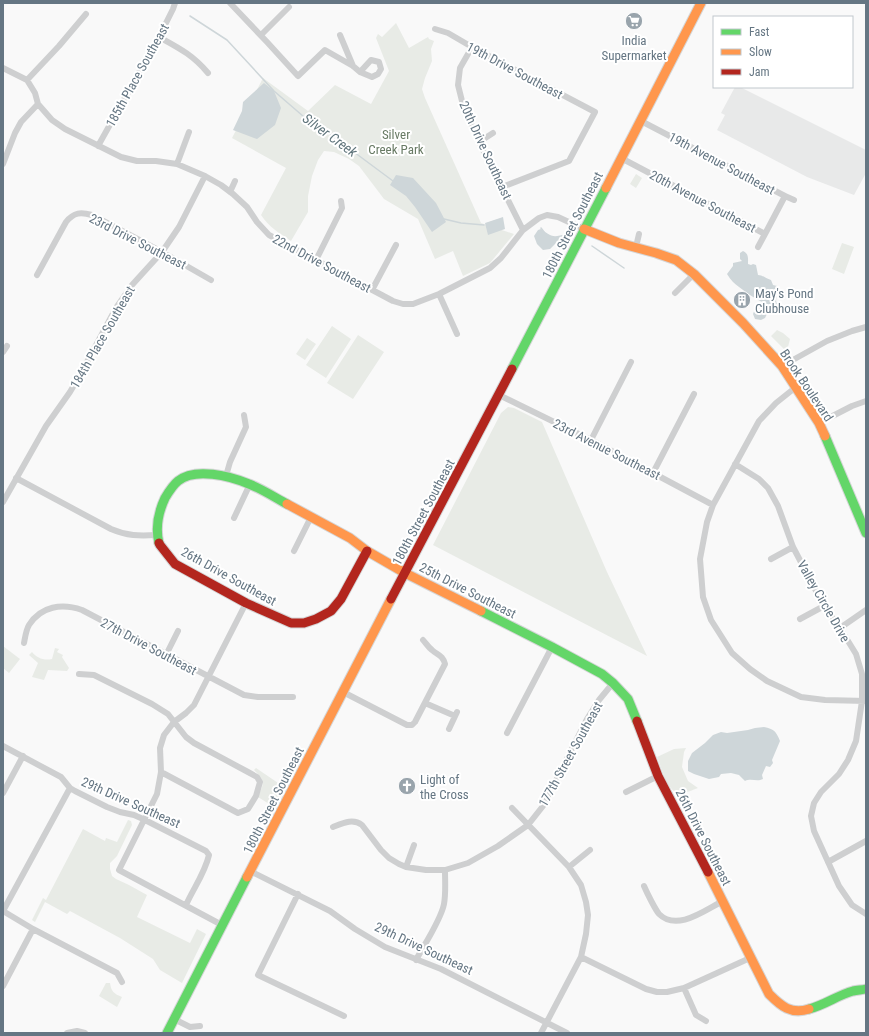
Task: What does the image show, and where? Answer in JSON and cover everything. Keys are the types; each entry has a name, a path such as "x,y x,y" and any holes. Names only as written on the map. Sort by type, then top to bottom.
{"street":[{"name":"185th Place Southeast","path":"98,146 159,37 175,3"},
{"path":"230,3 298,76 325,50 353,66 360,72"},
{"name":"180th Street Southeast","path":"167,1033 405,573 500,395 701,3"},
{"path":"260,35 289,7"},
{"path":"3,68 27,80 86,14"},
{"name":"19th Drive Southeast","path":"435,29 448,33 595,112 569,161 502,187"},
{"path":"340,35 353,66"},
{"path":"159,37 186,52 201,64 208,73"},
{"name":"20th Drive Southeast","path":"472,47 460,68 458,85 463,105 479,142 523,230"},
{"name":"22nd Drive Southeast","path":"27,80 35,94 38,104 52,120 65,130 121,157 137,161 156,161 177,164 205,176 221,185 247,207 257,222 269,235 393,301 403,304 413,304 439,294 490,268 501,258 523,230 539,218 547,215 558,217 584,229"},
{"path":"3,164 21,122 38,104"},
{"name":"19th Avenue Southeast","path":"641,120 785,196 775,215"},
{"path":"177,164 189,132"},
{"path":"479,142 493,133"},
{"name":"20th Avenue Southeast","path":"621,158 765,234 775,215"},
{"name":"184th Place Southeast","path":"3,502 46,426 80,376 116,308 132,285 162,252 178,227 205,176"},
{"path":"230,192 235,181"},
{"path":"785,196 794,200"},
{"path":"316,260 342,208 341,201"},
{"name":"23rd Drive Southeast","path":"37,275 69,217 75,214 84,213 92,215 211,280"},
{"name":"Brook Boulevard","path":"584,229 619,243 676,260 694,274 743,323 782,366 819,423 866,533"},
{"path":"636,247 639,234"},
{"path":"758,247 765,234"},
{"path":"372,290 396,245"},
{"path":"675,293 694,274"},
{"path":"439,294 457,334"},
{"path":"782,366 827,341 866,327"},
{"path":"591,440 631,362"},
{"path":"796,387 776,403 759,421 713,505 707,522 700,559 703,598 712,620 732,654 767,681 801,697 825,700 864,701"},
{"path":"653,472 694,394"},
{"name":"23rd Avenue Southeast","path":"500,395 653,472 713,505"},
{"path":"819,423 852,406 866,401"},
{"path":"226,476 230,462 246,427 244,415"},
{"name":"Valley Circle Drive","path":"735,464 759,479 768,488 778,506 794,547 824,606 856,654 862,674 864,701 856,741 848,760 839,774 821,792 814,804 811,816 814,831 828,862"},
{"name":"25th Drive Southeast","path":"157,535 157,522 160,508 168,493 178,481 190,475 203,474 226,476 250,484 350,538 367,551 405,573 552,647 602,674 613,683"},
{"path":"16,478 111,530 121,534 139,536 157,535"},
{"path":"234,518 250,484"},
{"path":"294,551 311,517"},
{"name":"26th Drive Southeast","path":"157,535 160,545 175,564 246,603 291,623 304,623 331,611 341,599 367,551"},
{"path":"771,559 794,547"},
{"path":"222,925 119,870 156,794 160,772 160,748 164,735 174,722 194,705 246,603"},
{"name":"27th Drive Southeast","path":"24,643 28,626 38,615 48,609 60,606 72,607 82,610 244,695 258,697 292,697"},
{"path":"800,619 824,606"},
{"path":"840,628 866,610"},
{"path":"166,655 178,631"},
{"path":"343,692 408,725 412,725 415,722 445,664 441,656 432,651 423,640"},
{"path":"507,733 552,647"},
{"path":"79,674 94,675 168,714 186,737 194,743 257,777 260,782 256,796 248,808 238,813 160,772"},
{"name":"26th Drive Southeast","path":"613,683 628,699 658,776 723,901 750,958 769,994 776,1003 791,1010 802,1012 817,1008 844,994 860,989 866,989"},
{"name":"177th Street Southeast","path":"333,827 355,821 359,823 389,858 406,867 426,870 444,870 468,863 498,846 528,825 543,806 587,719 613,683"},
{"path":"425,702 456,714 449,729"},
{"name":"29th Drive Southeast","path":"3,746 61,777 70,788 107,807 143,819 206,851 209,855 207,865 186,905"},
{"path":"3,793 22,756"},
{"path":"626,792 658,776"},
{"path":"70,788 3,911 33,929 117,974 122,982"},
{"path":"512,808 569,867 581,886 588,915 581,957 541,1033"},
{"path":"866,841 828,862 839,886 852,905 866,914"},
{"path":"406,867 414,845"},
{"path":"569,867 590,850"},
{"path":"416,960 440,917 445,888 444,870"},
{"name":"29th Drive Southeast","path":"250,871 330,911 355,929 385,947 441,969 567,1033"},
{"path":"644,886 659,914 667,919 676,921 687,920 723,901"},
{"path":"298,894 258,975 344,1016"},
{"path":"3,986 33,929"},
{"path":"581,957 646,989 657,992 667,992 684,988 750,958"},
{"path":"684,988 696,1015 706,1021"},
{"path":"174,1018 190,1027 200,1026"},
{"path":"67,1033 86,1033"}],"shaded area":[{"path":"264,83 274,91 281,108 275,125 257,139 233,130 242,111 243,102"},
{"path":"734,88 742,88 866,150 866,173 854,195 807,177 717,130 725,115 721,113"},
{"path":"396,175 413,178 436,203 446,222 432,232 406,196 390,185"},
{"path":"503,217 505,229 488,235 485,223"},
{"path":"541,229 553,236 567,234 566,237 550,249 543,250 537,244 534,236 538,230"},
{"path":"743,251 747,255 748,264 756,265 758,275 771,280 773,285 777,286 777,304 775,306 765,304 753,297 733,282 727,274 733,266 733,263 742,261 740,259 740,253"},
{"path":"758,307 767,314 765,318 761,320 755,319 753,314 755,309"},
{"path":"764,727 774,731 780,741 772,760 773,763 770,767 766,766 762,775 763,779 745,781 739,775 731,773 721,774 719,777 709,779 688,771 688,761 692,753 713,735 721,732 727,733"}],"green space":[{"name":"Silver Creek Park","path":"396,23 409,48 428,37 434,41 431,49 432,61 422,89 425,98 481,223 514,234 490,263 463,276 453,251 435,259 418,219 384,199 359,166 349,159 334,152 324,151 318,160 312,176 308,196 308,212 291,241 271,226 261,215 286,168 232,138 263,78 308,111 335,85 371,104 389,71 376,38 378,34 382,37"},
{"path":"636,174 642,178 636,188 630,184"},
{"path":"842,243 854,247 844,274 832,269"},
{"path":"332,326 351,339 326,378 306,365"},
{"path":"777,330 790,339 788,347 785,350 771,336"},
{"path":"358,335 384,352 353,399 327,383"},
{"path":"307,338 316,344 305,360 296,354"},
{"path":"508,407 514,408 542,422 607,572 647,656 433,545 501,413"},
{"path":"3,646 20,659 9,673 3,668"},
{"path":"55,648 59,649 57,652 63,655 62,657 69,668 67,671 48,670 44,680 32,677 38,663 29,655 32,652 36,656 46,660 52,659"},
{"path":"686,748 682,767 688,781 698,788 679,793 671,789 657,757 674,749"},
{"path":"256,768 284,787 274,807 258,797 263,782 261,777 254,770"},
{"path":"128,820 131,821 132,825 117,856 110,863 110,869 112,876 116,879 147,895 137,917 190,943 197,929 206,934 182,983 160,970 153,959 120,938 70,911 67,914 45,902 35,922 32,920 43,898 46,900 83,829 105,841 106,838 117,842"},
{"path":"106,983 110,983 113,992 122,997 117,1007 99,996"}],"waterway":[{"name":"Silver Creek","path":"190,16 227,40 274,91 311,123 327,132 393,181"},
{"name":"Silver Creek","path":"444,219 461,223 484,225"},
{"name":"Silver Creek","path":"541,228 544,232"},
{"name":"Silver Creek","path":"592,246 624,268"}],"traffic: fast":[{"path":"512,369 606,188"},
{"path":"825,436 866,533"},
{"path":"159,543 157,526 159,515 166,496 178,481 194,474 213,474 232,478 259,488 287,504"},
{"path":"481,611 602,674 628,699 637,721"},
{"path":"167,1033 247,877"},
{"path":"809,1009 847,993 866,989"}],"traffic: slow":[{"path":"606,188 701,3"},
{"path":"584,229 619,243 676,260 694,274 743,323 782,366 819,423 825,436"},
{"path":"287,504 350,538 367,551 405,573 481,611"},
{"path":"247,877 391,599"},
{"path":"708,872 769,994 782,1006 792,1010 803,1011 809,1009"}],"traffic: jam":[{"path":"391,599 512,369"},
{"path":"159,543 175,564 246,603 291,623 304,623 316,619 331,611 341,599 367,551"},
{"path":"637,721 658,776 708,872"}],"place":[{"name":"India Supermarket","path":"634,21"},
{"name":"May's Pond Clubhouse","path":"742,300"},
{"name":"Light of the Cross","path":"407,786"}]}
